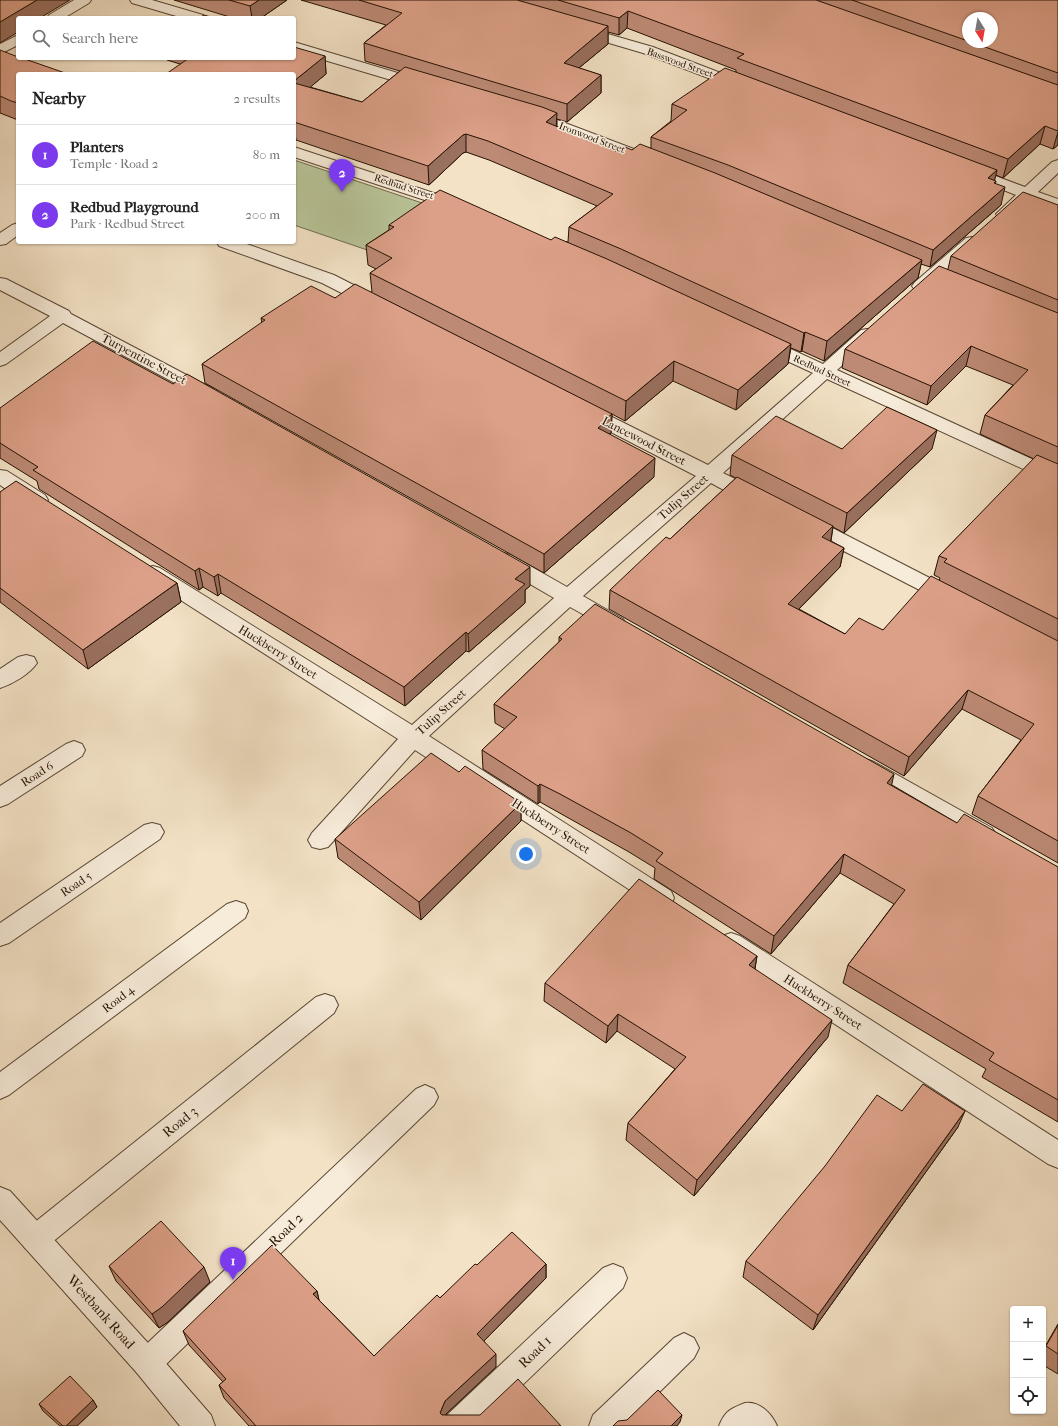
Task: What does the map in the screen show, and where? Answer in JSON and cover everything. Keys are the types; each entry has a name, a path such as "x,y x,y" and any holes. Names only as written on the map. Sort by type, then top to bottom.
{"street":[{"path":"57,16 84,0"},
{"path":"137,0 191,16"},
{"name":"Basswood Street","path":"566,26 648,50 752,90"},
{"path":"0,50 16,40"},
{"path":"296,47 439,89"},
{"name":"Ironwood Street","path":"516,112 546,121 662,165"},
{"name":"Redbud Street","path":"296,153 445,201 475,213"},
{"path":"953,165 1058,205"},
{"path":"910,296 1058,165"},
{"path":"0,240 16,229"},
{"path":"232,244 328,279 392,312"},
{"name":"Turpentine Street","path":"0,283 63,315 221,401"},
{"path":"0,360 63,315"},
{"name":"Tulip Street","path":"320,840 413,737 568,596 710,474 881,322"},
{"name":"Redbud Street","path":"747,336 1058,479"},
{"name":"Lancewood Street","path":"568,402 966,605"},
{"path":"0,476 53,510"},
{"path":"485,550 630,632"},
{"name":"Huckberry Street","path":"140,565 413,737 679,909"},
{"path":"0,680 26,663"},
{"name":"Road 6","path":"0,798 74,750"},
{"path":"851,759 1003,846"},
{"name":"Road 5","path":"0,936 152,832"},
{"name":"Road 4","path":"0,1087 236,911"},
{"name":"Huckberry Street","path":"712,931 1058,1155"},
{"name":"Road 3","path":"35,1239 326,1005"},
{"name":"Road 2","path":"147,1363 425,1097"},
{"name":"Westbank Road","path":"0,1200 147,1363 200,1426"},
{"name":"Road 1","path":"458,1426 613,1278"},
{"path":"604,1426 684,1348"}],"green space":[{"path":"296,161 440,209 376,253 296,226"}],"building":[{"path":"0,0 37,0 0,22"},
{"path":"229,0 259,0 250,6"},
{"path":"359,0 517,0 608,26 564,63 601,75 567,104 364,43 402,13"},
{"path":"558,0 816,0 1058,85 1058,131 1045,126 1008,159 737,58 744,54 628,11 619,18"},
{"path":"852,0 1058,0 1058,73 988,48 998,48 998,12 962,12 962,39"},
{"path":"296,48 325,56 296,79 296,72 169,72 186,60 296,60"},
{"path":"0,50 16,56 16,60 28,60 62,72 16,72 16,102 0,96"},
{"path":"405,67 542,107 557,113 546,122 618,152 625,147 632,150 640,144 715,173 922,260 827,341 805,332 804,333 621,249 569,227 613,194 488,141 466,134 463,135 428,166 296,123 296,84 362,102"},
{"path":"725,68 997,170 988,178 996,181 994,183 1005,187 933,250 728,165 651,137 687,110 672,104"},
{"path":"440,190 551,240 555,237 607,259 791,344 738,390 674,361 626,401 370,273 392,258 366,245 394,227 389,225"},
{"path":"1023,192 1058,205 1058,300 951,256"},
{"path":"939,266 1058,313 1058,447 985,415 1028,370 971,346 931,386 845,349"},
{"path":"355,284 612,414 607,418 609,419 598,428 655,458 544,554 202,364 265,320 261,318 311,286 335,298"},
{"path":"93,341 173,384 187,374 530,567 515,579 525,584 468,634 466,632 404,687 218,574 214,577 199,568 195,571 33,470 38,467 0,443 0,408"},
{"path":"887,407 937,430 847,513 732,455 776,416 842,449"},
{"path":"1037,455 1058,464 1058,619 944,562 947,559 939,556"},
{"path":"737,477 833,526 822,537 844,548 788,604 845,634 859,618 883,630 931,576 1058,641 1058,841 978,796 1034,724 968,690 909,757 610,590 666,537 670,539"},
{"path":"16,481 177,583 83,650 0,588 0,492"},
{"path":"595,604 894,774 887,783 957,823 964,814 1058,867 1058,1100 989,1060 994,1053 848,965 905,890 844,854 774,936 656,861 663,853 631,833 560,794 540,784 538,786 482,750 517,717 494,704 562,639 559,637"},
{"path":"431,753 459,772 465,766 521,803 419,902 335,839"},
{"path":"639,879 757,956 749,965 832,1020 697,1180 628,1123 686,1057 618,1014 608,1026 545,983"},
{"path":"923,1084 965,1111 818,1315 746,1261 825,1166 877,1095 902,1111"},
{"path":"161,1221 204,1267 162,1307 152,1314 109,1266"},
{"path":"512,1232 546,1264 477,1334 496,1354 445,1401 440,1413 442,1415 480,1415 518,1379 561,1426 256,1426 219,1385 226,1379 183,1331 272,1245 317,1291 313,1294 374,1356 437,1295 440,1298 475,1264 477,1265"},
{"path":"1058,1325 1058,1354 1046,1346"},
{"path":"70,1376 93,1400 66,1426 63,1426 39,1404"},
{"path":"658,1390 682,1415 671,1426 613,1426 618,1421 627,1420"}],"place":[{"name":"Redbud Playground","path":"342,192"},
{"name":"Planters","path":"233,1280"}]}
